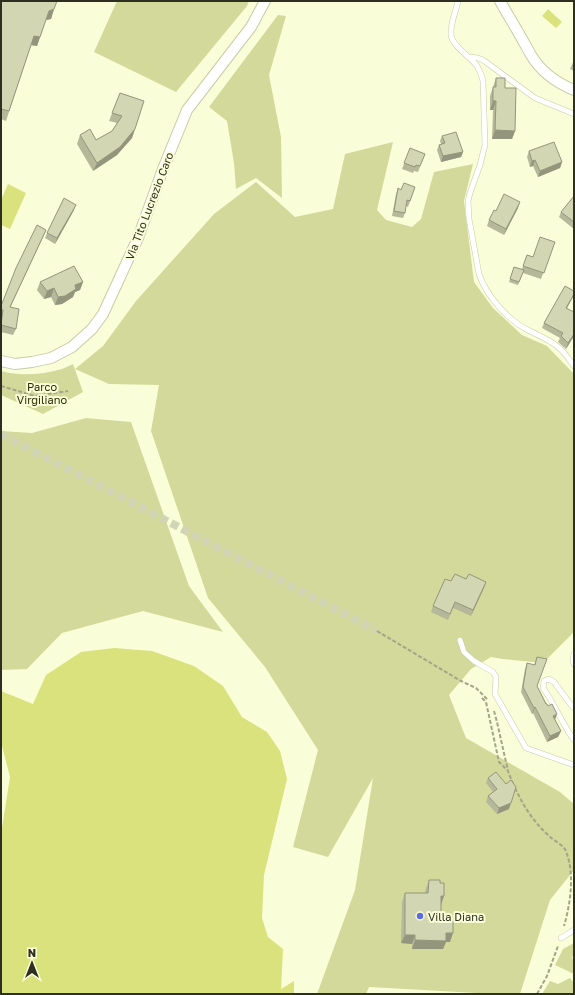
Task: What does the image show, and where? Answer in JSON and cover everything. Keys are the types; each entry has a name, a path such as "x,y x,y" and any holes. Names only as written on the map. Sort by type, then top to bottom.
{"street":[{"name":"Via Tito Lucrezio Caro","path":"1,362 15,364 51,358 72,347 92,330 103,314 138,238 163,169 187,110 251,27 264,1"},
{"path":"500,1 531,55 539,66 548,75 562,85 574,90"}],"lane":[{"path":"458,1 452,22 451,35 457,46 478,67 483,81 485,145 468,201 468,210 481,282 490,297 515,323 560,348 574,366"},
{"path":"469,57 483,60 535,98 574,114"},
{"path":"460,640 464,652 474,661 493,672 496,677 495,694 526,748 574,765"},
{"path":"574,654 574,664"},
{"path":"574,708 554,682 549,679 544,681 543,688 574,740"},
{"path":"561,938 574,930"}],"path":[{"path":"1,386 35,396 68,391"},
{"path":"377,631 461,681 476,688 491,703"},
{"path":"482,698 486,702 499,762 508,771"},
{"path":"493,709 508,771 522,804 535,822 564,848 569,857 572,868 572,899 561,938 547,976 537,994"}],"green space":[{"path":"117,1 249,1 247,6 176,92 94,52"},
{"path":"278,15 286,16 269,75 281,137 282,198 256,178 236,189 234,163 227,121 209,107"},
{"path":"393,142 377,210 386,220 412,227 421,219 434,172 473,164 464,201 474,282 493,308 522,335 547,346 574,374 574,632 543,663 491,657 471,669 449,695 466,738 560,792 574,804 574,870 550,900 520,994 369,987 366,994 317,994 355,890 373,778 328,857 293,847 318,750 265,667 208,598 151,431 159,385 109,384 75,369 103,346 136,301 214,214 256,182 295,217 333,209 345,154"},
{"name":"Parco Virgiliano","path":"73,364 83,392 43,414 1,395 1,371 15,374 37,374 60,370"},
{"path":"86,418 131,422 189,586 223,632 143,611 62,633 27,669 1,670 1,431 32,433"},
{"path":"574,943 572,958 574,961 574,974 555,965 563,949"},
{"path":"570,978 574,983 574,994 542,994 550,981 558,984"}],"shaded area":[{"path":"548,9 562,22 556,28 542,16"},
{"path":"8,184 26,193 10,229 1,225 1,200"},
{"path":"114,648 152,651 194,666 223,686 242,717 267,732 280,751 287,779 264,875 262,918 268,937 283,949 281,989 294,981 294,994 1,994 1,834 10,777 1,742 1,691 33,704 46,675 81,652"}],"building":[{"path":"1,1 57,1 54,9 49,11 40,37 34,36 9,111 1,109"},
{"path":"496,78 505,78 505,88 516,88 515,131 495,130 496,101 493,101 493,87 496,87"},
{"path":"120,93 144,101 135,129 120,147 97,163 80,135 90,129 96,140 112,131 122,116 112,113"},
{"path":"456,132 463,152 443,156 439,145 445,143 442,136"},
{"path":"554,142 562,162 540,171 535,160 532,161 529,151"},
{"path":"410,148 425,154 420,166 416,165 415,167 404,163"},
{"path":"404,183 415,187 410,201 407,200 405,213 394,211 398,188 401,190"},
{"path":"504,194 520,202 506,229 489,220 494,210 496,211"},
{"path":"574,196 574,222 561,212"},
{"path":"64,198 76,205 57,238 47,233"},
{"path":"37,225 46,230 10,307 19,309 16,329 1,325 3,310 1,309 1,306 16,268"},
{"path":"540,237 555,242 544,273 523,266 527,255 533,257"},
{"path":"74,266 83,282 75,285 76,289 65,296 58,297 54,288 47,291 40,282"},
{"path":"514,267 524,270 519,282 510,279"},
{"path":"565,286 574,291 574,294 566,308 574,312 574,334 568,343 561,336 563,333 544,323"},
{"path":"455,574 466,579 469,574 486,582 473,610 455,602 450,614 433,606 445,579 451,581"},
{"path":"537,657 547,659 537,686 546,704 548,706 552,704 557,714 553,716 561,731 550,736 523,687 527,663 535,665"},
{"path":"496,772 506,784 511,780 516,787 511,803 499,808 488,796 497,789 488,778"},
{"name":"Villa Diana","path":"429,880 440,880 440,883 444,883 444,896 441,896 441,919 453,920 453,933 446,933 446,941 415,940 415,935 405,935 405,893 428,893"}],"tunnel":[{"path":"1,434 377,631"}],"place":[{"name":"Villa Diana","path":"420,916"}]}
